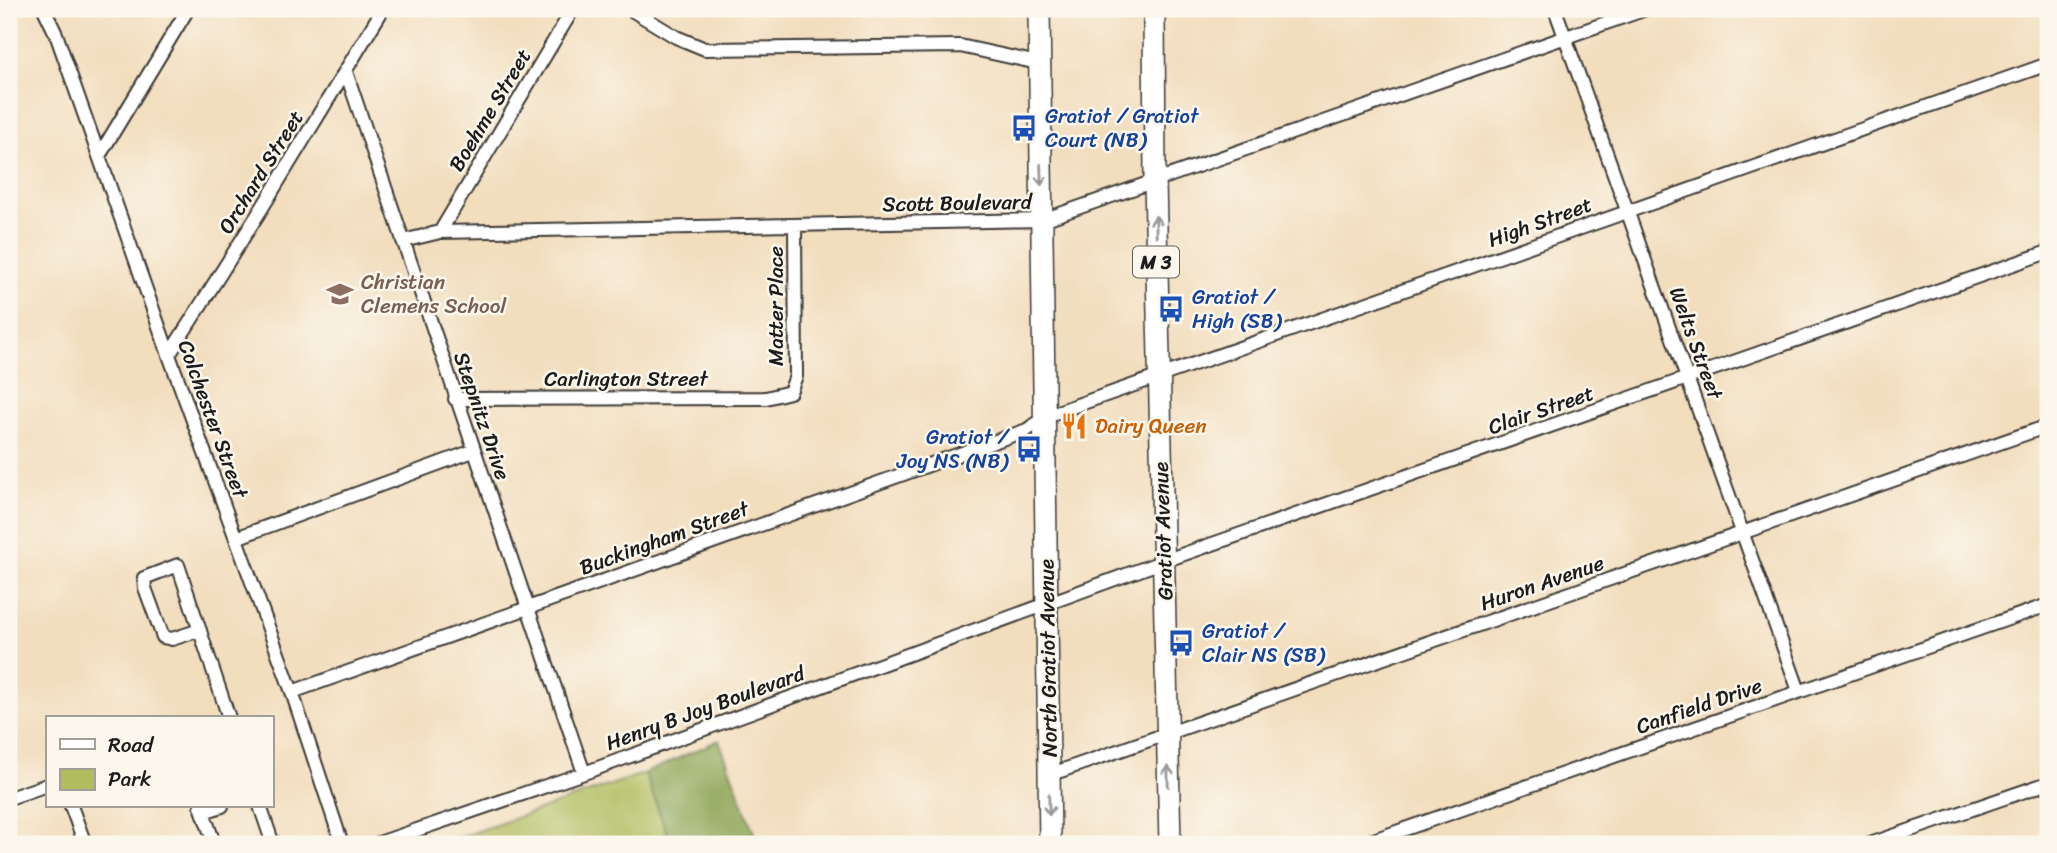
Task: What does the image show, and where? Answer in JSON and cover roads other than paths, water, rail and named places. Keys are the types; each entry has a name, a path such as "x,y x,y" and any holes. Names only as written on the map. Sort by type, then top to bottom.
{"main road":[{"name":"North Gratiot Avenue","path":"1039,9 1050,844"},
{"name":"Gratiot Avenue","path":"1154,9 1154,181 1170,844"}],"street":[{"name":"Colchester Street","path":"44,9 56,34 292,692 342,844"},
{"path":"99,156 188,9"},
{"name":"Orchard Street","path":"169,355 383,9"},
{"name":"Boehme Street","path":"440,232 573,9"},
{"path":"630,9 676,37 705,49 960,46 1038,63"},
{"name":"Welts Street","path":"1555,9 1799,691"},
{"name":"Scott Boulevard","path":"403,240 440,232 1042,220 1646,9"},
{"name":"High Street","path":"1046,416 2048,64"},
{"name":"Stepnitz Drive","path":"345,72 584,773"},
{"name":"Matter Place","path":"793,386 796,376 795,225"},
{"name":"Clair Street","path":"1047,604 2048,252"},
{"name":"Carlington Street","path":"455,399 766,398 790,392 793,386"},
{"name":"Buckingham Street","path":"292,692 1027,430 1046,416"},
{"name":"Huron Avenue","path":"1049,775 2048,426"},
{"path":"236,538 473,451"},
{"path":"200,629 172,639 163,637 145,588 144,578 178,565 200,629 228,716"},
{"name":"Henry B Joy Boulevard","path":"376,844 584,773 1047,604"},
{"name":"Canfield Drive","path":"1362,844 2048,604"},
{"path":"1870,844 2048,783"},
{"path":"9,798 46,785"},
{"path":"72,808 83,844"},
{"path":"261,808 273,844"},
{"path":"202,809 214,843 210,844"}],"place":[{"name":"Gratiot / Gratiot Court (NB)","path":"1024,128"},
{"name":"Christian Clemens School","path":"340,294"},
{"name":"Gratiot / High (SB)","path":"1171,309"},
{"name":"Dairy Queen","path":"1074,426"},
{"name":"Gratiot / Joy NS (NB)","path":"1029,449"},
{"name":"Gratiot / Clair NS (SB)","path":"1181,643"}]}
